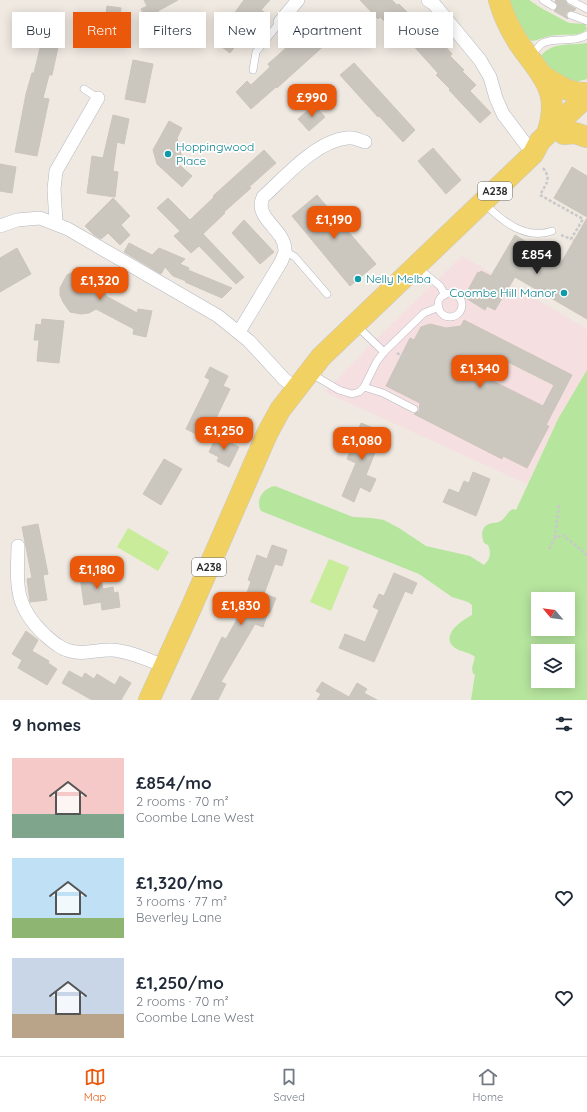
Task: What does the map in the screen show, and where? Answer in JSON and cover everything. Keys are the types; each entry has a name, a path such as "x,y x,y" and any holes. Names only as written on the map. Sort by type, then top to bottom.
{"main road":[{"path":"499,0 508,25 542,75 550,90 553,103 551,123 555,134 575,133 587,137"},
{"path":"542,75 559,87 587,95"},
{"name":"A238","path":"149,700 264,441 280,410 321,357 483,202 537,160 547,149 555,134 587,95"},
{"name":"A238","path":"555,134 587,114"}],"street":[{"path":"288,12 298,0"},
{"path":"428,0 434,4 480,60 490,78 503,114 537,160"},
{"path":"56,223 54,189 56,171 98,98"},
{"path":"239,332 281,262 285,251 283,238 261,211 261,202 263,197 319,148 334,141 347,138 365,142"},
{"path":"0,226 17,220 40,218 56,223 218,316 249,341 284,379 296,388"},
{"path":"18,546 18,592 22,607 29,619 54,644 65,650 76,652 112,650 122,651 164,666"}],"lane":[{"path":"542,0 553,6"},
{"path":"570,0 587,10"},
{"path":"572,16 587,21"},
{"path":"253,70 256,52 278,24"},
{"path":"530,58 537,49 546,42 568,41 587,35"},
{"path":"84,89 98,98"},
{"path":"483,202 505,222 529,234 552,231"},
{"path":"285,251 295,257 327,294"},
{"path":"417,266 440,286 445,294"},
{"path":"445,294 453,294 459,298 462,305 457,314 450,317 442,314 439,307 440,300 445,294"},
{"path":"309,372 339,390 352,394 359,392 364,386 376,361 384,352 424,313 439,307"},
{"path":"355,325 384,352"},
{"path":"364,386 383,393 414,409"}],"path":[{"path":"537,160 548,175 548,180 540,195 583,219 571,239 574,241"},
{"path":"549,549 555,538 558,504"},
{"path":"555,538 563,535 587,555"}],"shaded area":[{"path":"462,256 587,329 587,370 558,419 527,484 325,392 370,345"}],"green space":[{"path":"509,0 529,0 569,23 585,24 587,29 584,32 570,35 548,36 532,41 524,33 518,23"},
{"path":"587,43 587,79 579,81 565,80 555,74 540,57 550,48 556,46"},
{"path":"587,370 587,700 471,700 475,674 473,674 472,668 475,657 455,648 451,643 450,638 458,624 472,615 472,605 468,602 452,597 419,574 261,511 259,503 261,495 267,489 275,486 353,517 384,520 426,546 470,556 484,565 489,558 490,550 488,545 484,543 483,540 482,535 484,527 500,521 513,509 516,510 558,419"},
{"path":"128,528 169,552 158,571 117,547"},
{"path":"329,559 349,567 331,611 310,602"}],"building":[{"path":"144,0 178,0 158,12 143,12 141,9 147,6"},
{"path":"244,0 270,0 261,10 264,12 235,12"},
{"path":"360,0 392,0 397,5 399,4 407,12 384,12 384,21 380,17 378,19 376,17 376,12 371,12"},
{"path":"556,0 565,0 567,4 576,9 574,11 570,10 566,13 568,19 554,11 558,6 555,2"},
{"path":"107,6 121,8 120,12 106,12"},
{"path":"40,48 58,48 52,75 49,75 43,98 49,99 37,156 15,152 26,94 32,73 34,73"},
{"path":"223,48 234,48 230,53"},
{"path":"286,48 321,48 251,109 236,92 247,81 251,85 270,67 268,64"},
{"path":"415,48 447,48 452,54 450,56 476,85 470,91 491,113 480,123 436,75 438,73"},
{"path":"133,60 153,64 145,103 125,99"},
{"path":"354,63 415,130 403,142 340,75"},
{"path":"314,105 325,117 309,131 298,119"},
{"path":"113,115 129,119 124,144 117,142 113,171 118,172 115,197 87,193 92,156 103,158"},
{"name":"Hoppingwood Place","path":"169,121 182,128 177,138 182,158 175,161 192,176 182,187 157,164 153,150"},
{"path":"433,148 461,180 446,194 418,161"},
{"path":"264,150 276,163 249,187 251,188 224,212 225,213 203,234 244,277 236,284 199,246 191,253 174,236 180,231 157,208 168,198 190,220 214,197 213,196"},
{"path":"0,164 16,167 12,193 0,191"},
{"path":"572,167 587,176 587,217 554,198"},
{"path":"317,195 376,264 350,286 292,216"},
{"path":"113,198 130,216 121,225 130,235 120,245 108,233 101,239 94,235 85,226"},
{"name":"Coombe Hill Manor","path":"587,218 587,319 515,277 495,310 487,306 485,310 464,297 478,272 480,273 481,271 491,276 515,235 561,263"},
{"path":"244,220 274,252 260,264 232,233"},
{"path":"129,243 152,255 159,248 185,259 180,264 189,268 188,270 232,288 222,298 173,276 165,267 161,274 124,252"},
{"path":"17,248 31,274 0,292 0,258"},
{"path":"80,269 94,273 99,277 103,283 106,296 137,313 138,309 152,311 146,337 133,334 134,329 96,309 89,313 81,314 70,312 60,295 60,288 67,275"},
{"path":"42,319 64,321 59,363 37,361 39,340 34,340 36,324 41,325"},
{"path":"464,320 572,375 546,425 549,426 527,468 503,456 502,459 414,414 419,411 420,403 386,386 410,338 414,340 421,327 430,324 446,328 461,326","holes":["500,358 554,385 543,406 489,379"]},
{"path":"210,367 228,376 223,386 230,389 206,439 186,429 210,380 205,377"},
{"path":"361,423 383,432 366,475 376,479 370,492 360,487 354,502 342,496 356,463 347,459"},
{"path":"217,436 239,447 229,467 217,461 219,457 209,452"},
{"path":"164,459 182,469 161,505 143,494"},
{"path":"473,472 490,479 476,516 443,502 449,489 459,493 464,481 469,483"},
{"path":"38,524 48,574 43,575 47,600 30,602 27,579 32,578 22,527"},
{"path":"272,545 287,550 282,566 275,564 264,594 276,598 270,613 268,612 263,627 255,624 221,682 226,684 218,700 191,700 222,637 226,639 246,603 244,602 251,581 248,580 257,555 267,559"},
{"path":"98,566 103,589 113,587 114,593 118,592 120,607 102,610 101,602 84,605 79,569"},
{"path":"394,573 417,583 412,594 405,591 374,662 339,648 345,634 365,642 379,610 373,607 379,594 384,596"},
{"path":"26,631 38,640 32,651 49,661 48,663 57,669 47,685 18,668 22,660 12,654"},
{"path":"69,671 82,678 85,673 94,679 97,674 115,685 120,676 131,683 121,700 92,700 62,683"},
{"path":"322,682 349,697 357,683 367,689 364,693 377,700 317,700 321,694 316,691"}],"place":[{"name":"Hoppingwood Place","path":"168,154"},
{"name":"Nelly Melba","path":"358,279"},
{"name":"Coombe Hill Manor","path":"564,293"}]}
